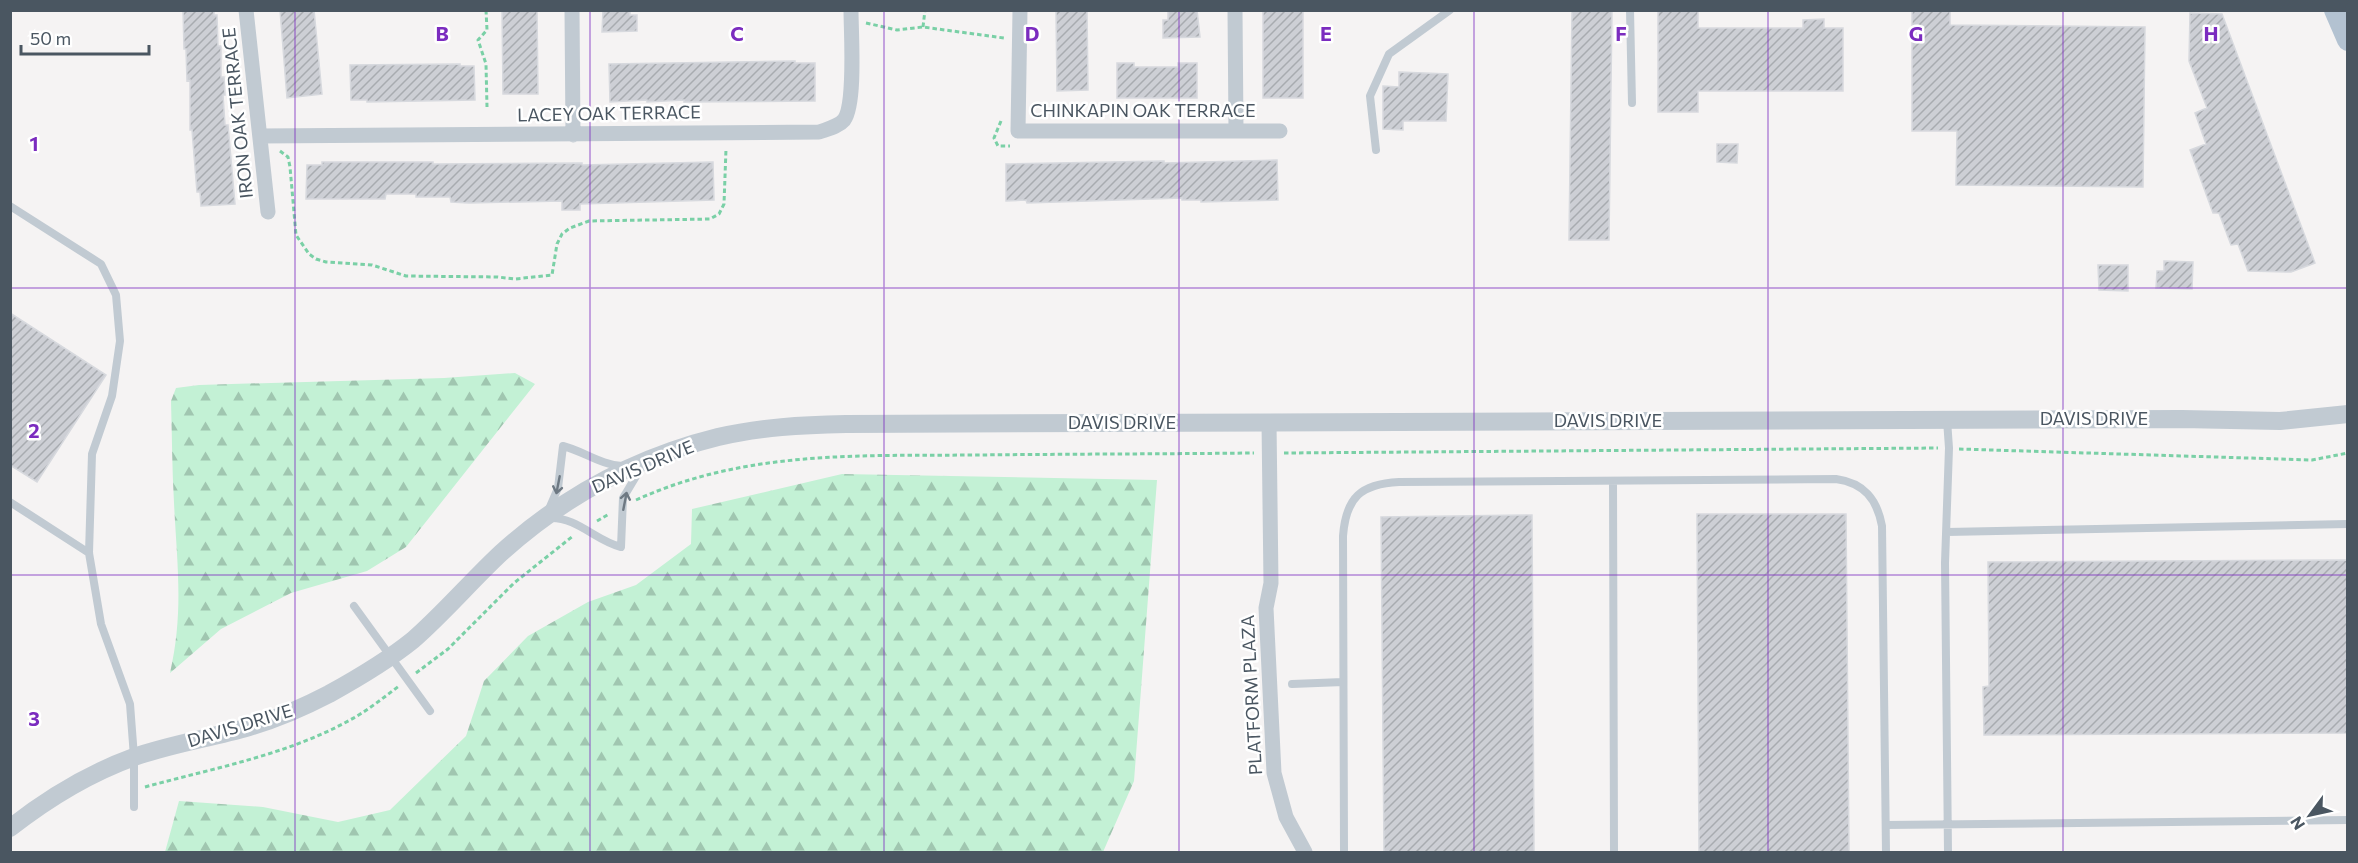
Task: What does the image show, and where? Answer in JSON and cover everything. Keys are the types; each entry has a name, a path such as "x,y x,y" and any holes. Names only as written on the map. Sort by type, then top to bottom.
{"main road":[{"path":"2335,10 2348,40"}],"street":[{"name":"IRON OAK TERRACE","path":"246,10 268,212"},
{"path":"572,10 573,135"},
{"name":"CHINKAPIN OAK TERRACE","path":"1020,10 1018,131 1280,131"},
{"path":"1234,10 1236,130"},
{"name":"LACEY OAK TERRACE","path":"260,136 278,134 573,135 726,131 819,132 834,128 844,120 851,103 856,16"},
{"name":"DAVIS DRIVE","path":"10,828 78,783 134,757 251,726 296,710 368,672 413,639 502,552 587,490 679,448 719,437 758,430 803,425 1269,422 2280,421 2348,414"},
{"name":"PLATFORM PLAZA","path":"1269,422 1271,583 1266,608 1274,773 1286,817 1305,852"}],"lane":[{"path":"1376,150 1370,96 1389,54 1450,10"},
{"path":"1630,10 1632,103"},
{"path":"10,206 101,264 116,295 120,341 112,396 92,454 89,553 101,624 130,704 134,757 134,807"},
{"path":"1947,420 1949,448 1945,563 1948,852"},
{"path":"563,446 580,450 601,462 640,464 623,498 623,506 621,547 610,544 571,520 543,520 558,488 563,446"},
{"path":"1344,852 1344,520 1348,506 1357,495 1370,486 1382,483 1836,479 1851,481 1862,488 1879,511 1882,526 1886,852"},
{"path":"1613,481 1614,852"},
{"path":"10,502 89,553"},
{"path":"1947,532 2348,524"},
{"path":"354,606 430,711"},
{"path":"1293,684 1343,682"},
{"path":"1886,825 2348,820"}],"path":[{"path":"486,10 487,30 478,40 486,64 487,107"},
{"path":"923,27 925,10"},
{"path":"856,16 879,28 897,30 923,27 1007,38"},
{"path":"278,134 280,152 288,157 290,167 296,235 309,254 316,259 326,262 372,265 406,276 498,276 515,279 552,275 557,244 562,234 570,228 589,221 710,219 718,214 724,204 726,131"},
{"path":"135,790 267,755 350,720 448,649 514,583 583,529 623,506 689,480 728,469 805,458 1269,453 1949,448 2312,460 2348,453"}],"green space":[{"path":"515,373 535,384 406,547 367,571 291,593 221,629 170,673 178,608 171,401 176,388 199,385 444,378"},
{"path":"842,474 1157,480 1134,781 1103,852 165,852 179,801 263,807 338,822 390,810 466,736 484,681 528,636 588,602 636,585 691,544 692,509"}],"building":[{"path":"183,10 214,10 214,15 217,15 218,46 221,46 221,77 224,77 225,125 228,125 235,204 201,206 200,192 197,192 192,130 190,130 190,80 187,81"},
{"path":"280,10 314,10 322,94 287,98"},
{"path":"502,10 537,10 538,94 503,94"},
{"path":"603,10 630,10 630,15 637,15 637,31 602,32"},
{"path":"1056,10 1087,10 1088,90 1057,91"},
{"path":"1168,10 1197,10 1200,37 1163,38 1163,20 1168,20"},
{"path":"1263,10 1303,10 1303,98 1263,98"},
{"path":"1572,10 1612,10 1609,240 1569,240"},
{"path":"1658,10 1698,10 1698,28 1803,28 1803,20 1824,19 1824,28 1843,28 1843,91 1698,91 1698,112 1658,112"},
{"path":"1912,10 1950,10 1950,25 2145,27 2143,187 1956,185 1957,131 1912,131"},
{"path":"2190,13 2222,14 2315,263 2291,272 2248,271 2238,244 2231,245 2219,213 2213,213 2190,150 2206,144 2195,113 2207,108 2189,61"},
{"path":"795,61 795,63 815,63 815,101 647,102 647,100 610,102 609,64"},
{"path":"1117,63 1134,63 1134,67 1178,67 1178,63 1197,63 1197,98 1117,98"},
{"path":"460,64 460,66 474,66 475,100 367,102 367,100 351,100 350,65"},
{"path":"1399,72 1448,74 1446,121 1403,121 1403,130 1383,129 1383,86 1399,87"},
{"path":"1717,144 1738,144 1737,163 1717,162"},
{"path":"1277,160 1278,200 1201,202 1201,200 1182,200 1182,198 1027,203 1026,200 1006,201 1006,164"},
{"path":"322,162 582,163 582,165 713,162 714,200 580,204 580,210 562,210 562,201 469,203 451,202 450,197 416,197 416,194 386,194 385,199 306,199 307,165 322,165"},
{"path":"2164,261 2193,262 2192,289 2156,288 2157,271 2164,271"},
{"path":"2098,265 2128,265 2128,291 2099,290"},
{"path":"10,313 106,375 37,482 10,465"},
{"path":"1697,514 1846,514 1849,852 1699,852"},
{"path":"1532,515 1534,852 1384,852 1381,517"},
{"path":"2348,560 2348,733 1984,735 1983,687 1989,686 1988,562"}]}
